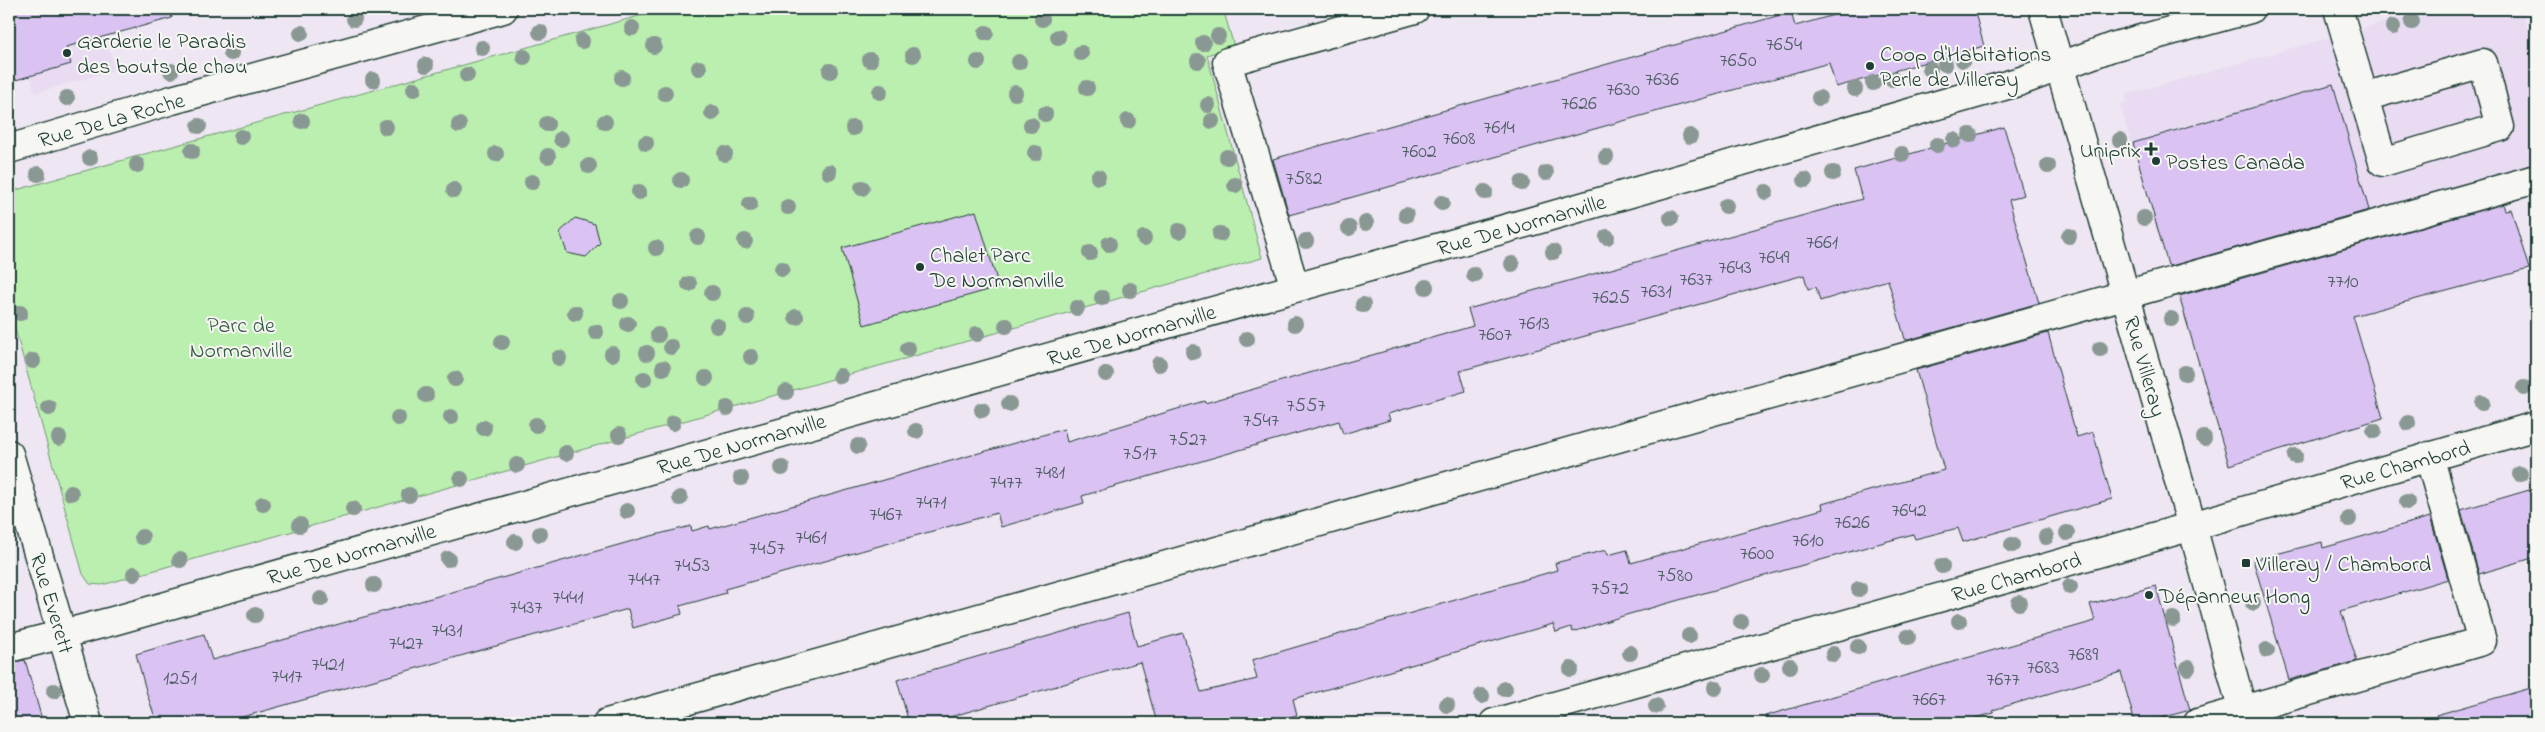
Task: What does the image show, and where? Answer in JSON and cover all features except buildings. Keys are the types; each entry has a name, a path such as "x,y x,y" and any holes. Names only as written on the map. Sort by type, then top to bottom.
{"street":[{"name":"Rue De La Roche","path":"9,149 172,100 503,9"},
{"path":"1295,288 1228,62 1415,9"},
{"name":"Rue Villeray","path":"2043,9 2192,526 2244,716"},
{"name":"Rue De Normanville","path":"9,648 113,621 1295,288 1992,89 2060,67 2112,47 2250,9"},
{"path":"2338,9 2383,162 2500,127 2483,63 2364,97"},
{"path":"607,723 2536,179"},
{"name":"Rue Chambord","path":"1494,723 2192,526 2536,426"},
{"name":"Rue Everett","path":"9,454 88,723"},
{"path":"2198,723 2244,716 2482,641 2429,456"}],"shaded area":[{"name":"Garderie le Paradis des bouts de chou","path":"12,9 97,9 115,70 35,93"},
{"path":"2432,9 2522,9 2536,59 2536,166 2170,271 2120,105 2128,101 2125,95"}],"green space":[{"name":"Parc de Normanville","path":"664,9 1223,9 1234,46 1207,55 1262,258 102,585 90,584 83,574 9,307 9,192"}],"place":[{"name":"Garderie le Paradis des bouts de chou","path":"67,53"},
{"name":"Coop d'Habitations Perle de Villeray","path":"1870,66"},
{"name":"Uniprix","path":"2151,149"},
{"name":"Postes Canada","path":"2156,161"},
{"name":"Chalet Parc De Normanville","path":"920,267"},
{"name":"Villeray / Chambord","path":"2246,563"},
{"name":"Dépanneur Hong","path":"2149,595"}]}
